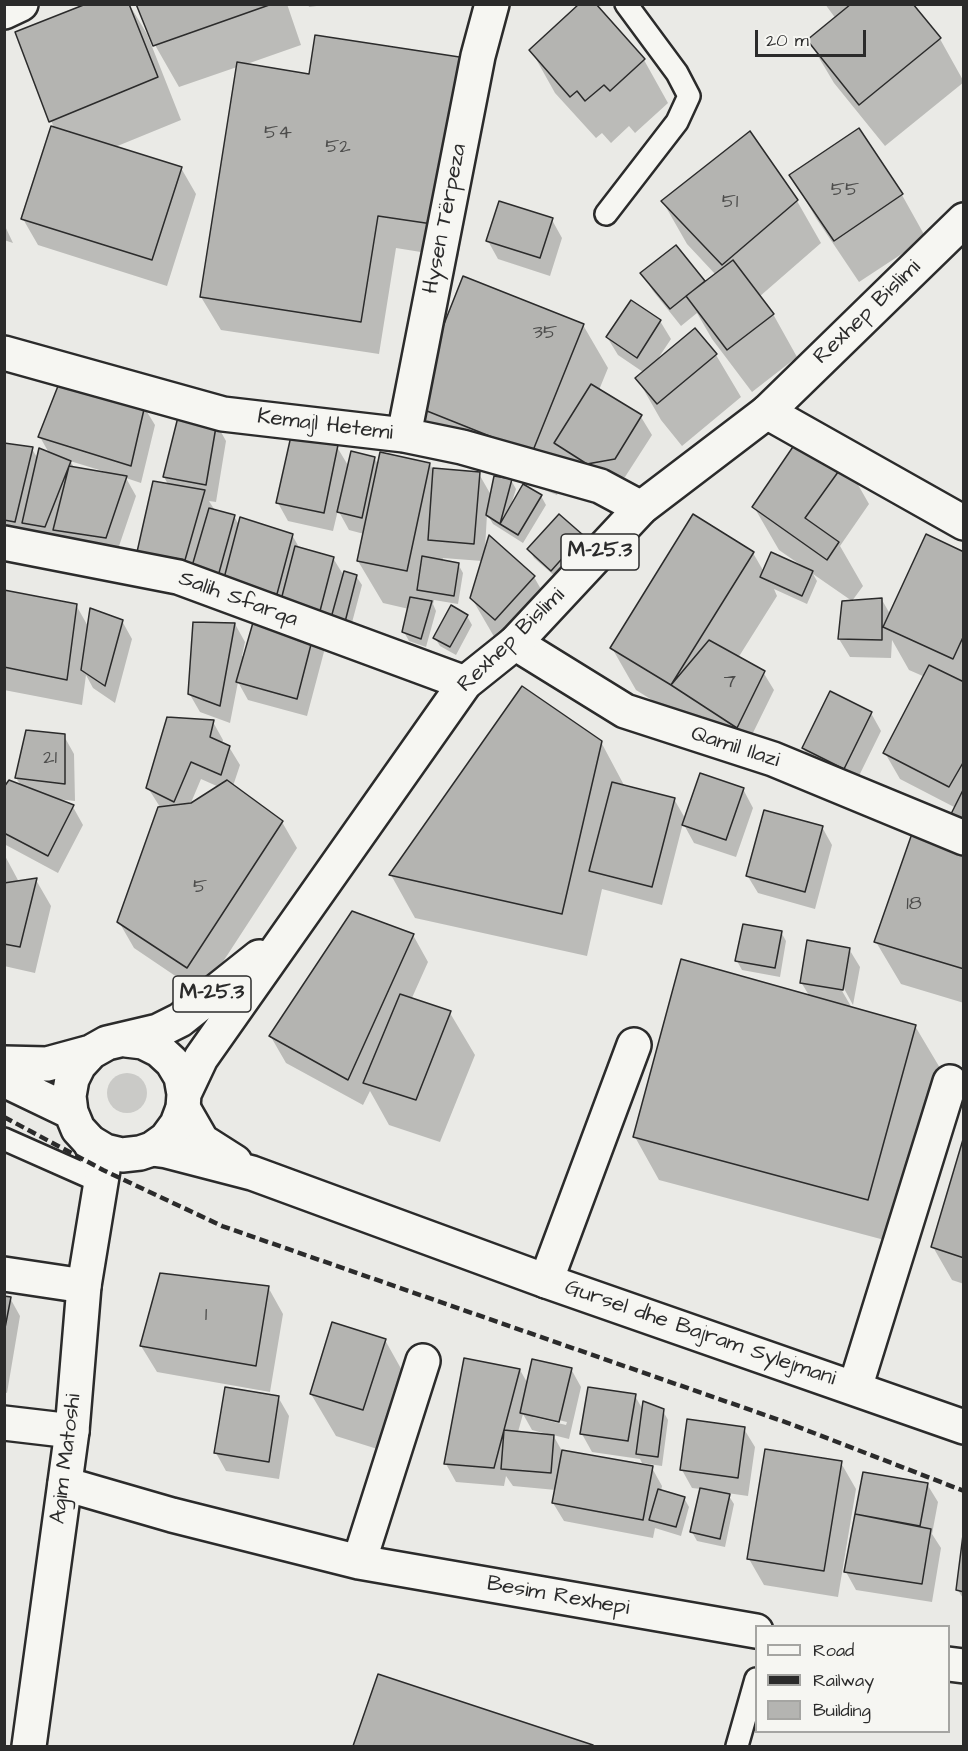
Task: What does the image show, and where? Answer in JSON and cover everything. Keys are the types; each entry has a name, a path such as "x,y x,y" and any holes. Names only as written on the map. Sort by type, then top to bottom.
{"street":[{"path":"4,12 21,4"},
{"name":"Hysen Tërpeza","path":"404,435 478,56 492,4"},
{"name":"Rexhep Bislimi","path":"183,1101 201,1058 465,682 515,643 641,508 767,412 963,220"},
{"name":"Kemajl Hetemi","path":"4,353 223,414 404,435 462,447 600,486 641,508"},
{"path":"767,412 963,523"},
{"name":"Salih Sfarqa","path":"4,543 178,577 465,682"},
{"name":"Qamil Ilazi","path":"515,643 625,711 773,759 963,838"},
{"name":"Rexhep Bislimi","path":"126,1040 158,1031 180,1020 290,932"},
{"path":"4,1063 46,1064 91,1052 107,1043 126,1040 143,1042 159,1050 172,1062 181,1077 183,1101 177,1124 166,1139 146,1151 122,1155 105,1151 98,1165"},
{"name":"Gursel dhe Bajram Sylejmani","path":"546,1281 634,1045"},
{"path":"91,1052 79,1065 72,1079 69,1096 71,1112 78,1129 98,1165"},
{"path":"4,1080 71,1112"},
{"name":"Gursel dhe Bajram Sylejmani","path":"855,1388 950,1082"},
{"name":"Gursel dhe Bajram Sylejmani","path":"183,1101 202,1141 252,1173"},
{"name":"Gursel dhe Bajram Sylejmani","path":"146,1151 167,1151 252,1173 546,1281 963,1427"},
{"name":"Agim Matoshi","path":"29,1746 72,1431 84,1286 98,1165"},
{"path":"4,1274 84,1286"},
{"path":"359,1562 423,1361"},
{"path":"4,1423 72,1431"},
{"name":"Besim Rexhepi","path":"65,1484 172,1515 359,1562 755,1631"}],"lane":[{"path":"606,214 677,122 689,96 677,73 626,4"},
{"path":"4,1139 98,1165"},
{"path":"737,1746 755,1682"}],"shaded area":[{"path":"127,1073 141,1079 147,1093 141,1107 127,1113 113,1107 107,1093 113,1079"}],"building":[{"path":"86,4 129,4 158,77 49,122 15,32"},
{"path":"136,4 272,4 153,46"},
{"path":"579,4 596,4 645,59 610,91 604,85 585,101 577,91 570,97 529,50"},
{"path":"851,4 913,4 941,38 859,105 807,40"},
{"path":"315,35 466,58 439,225 378,216 361,322 200,297 237,62 309,74"},
{"path":"51,126 182,167 152,260 21,219"},
{"path":"859,128 903,194 834,241 789,175"},
{"path":"750,131 798,200 722,265 661,201"},
{"path":"499,201 553,218 540,258 486,241"},
{"path":"676,245 705,281 670,309 640,273"},
{"path":"733,260 774,314 727,350 686,296"},
{"path":"463,276 584,324 532,453 412,405"},
{"path":"631,300 661,320 637,358 606,337"},
{"path":"695,328 717,354 657,404 635,378"},
{"path":"591,384 642,415 615,459 587,464 554,443"},
{"path":"58,386 145,405 131,466 38,437"},
{"path":"179,413 217,421 206,485 163,477"},
{"path":"801,435 846,461 805,518 839,542 827,560 752,507"},
{"path":"291,436 338,445 324,513 276,503"},
{"path":"4,443 33,447 15,522 4,520"},
{"path":"39,448 71,461 45,527 22,523"},
{"path":"351,451 375,457 362,518 337,512"},
{"path":"380,452 430,463 407,571 357,561"},
{"path":"69,466 127,476 106,538 53,530"},
{"path":"433,468 480,472 474,544 428,540"},
{"path":"494,476 512,479 500,524 486,515"},
{"path":"153,481 205,490 185,560 137,552"},
{"path":"523,484 542,495 518,535 500,524"},
{"path":"209,508 235,515 217,580 190,573"},
{"path":"559,514 583,535 551,571 527,549"},
{"path":"693,514 754,552 671,685 610,648"},
{"path":"240,517 293,534 277,594 223,582"},
{"path":"926,534 964,552 964,635 953,659 883,627"},
{"path":"489,535 535,576 495,620 470,598"},
{"path":"295,546 334,557 320,611 281,600"},
{"path":"771,552 813,571 802,596 760,577"},
{"path":"422,556 459,563 454,596 417,590"},
{"path":"344,571 357,575 345,622 331,618"},
{"path":"4,590 77,604 67,680 4,667"},
{"path":"410,597 432,601 421,639 402,632"},
{"path":"882,598 882,640 838,639 842,601"},
{"path":"451,605 468,615 450,647 433,638"},
{"path":"90,608 123,620 105,686 81,670"},
{"path":"256,612 315,629 297,699 236,682"},
{"path":"193,622 235,623 220,706 188,694"},
{"path":"709,640 765,671 737,728 671,685"},
{"path":"929,665 964,682 964,761 949,787 883,753"},
{"path":"522,686 602,741 562,914 389,875"},
{"path":"830,691 872,712 844,769 802,748"},
{"path":"167,717 214,720 210,737 230,746 221,775 191,762 174,802 146,788"},
{"path":"26,730 65,734 65,784 15,778"},
{"path":"700,773 744,788 726,840 682,825"},
{"path":"9,780 74,805 48,856 4,833 4,787"},
{"path":"227,780 283,821 187,968 117,922 158,807 191,803"},
{"path":"612,782 675,798 652,887 589,871"},
{"path":"964,788 964,820 951,814"},
{"path":"764,810 823,826 805,892 746,876"},
{"path":"915,825 964,849 964,969 874,942"},
{"path":"37,878 20,947 4,944 4,883"},
{"path":"352,911 414,934 348,1080 269,1036"},
{"path":"743,924 782,931 775,968 735,961"},
{"path":"807,940 850,948 843,990 800,983"},
{"path":"681,959 916,1025 868,1200 633,1137"},
{"path":"400,994 451,1011 416,1100 363,1083"},
{"path":"964,1136 964,1258 931,1247"},
{"path":"160,1273 269,1286 256,1366 140,1346"},
{"path":"4,1296 11,1297 4,1333"},
{"path":"332,1322 386,1339 363,1410 310,1394"},
{"path":"464,1358 520,1369 494,1468 444,1464"},
{"path":"532,1359 572,1368 559,1422 520,1413"},
{"path":"225,1387 279,1396 269,1462 214,1453"},
{"path":"588,1387 636,1394 628,1441 580,1434"},
{"path":"643,1401 664,1409 658,1457 636,1454"},
{"path":"687,1419 745,1427 738,1478 680,1470"},
{"path":"504,1430 554,1435 551,1473 501,1469"},
{"path":"765,1449 842,1461 824,1571 747,1559"},
{"path":"562,1450 653,1466 643,1520 552,1503"},
{"path":"863,1472 928,1483 920,1526 855,1514"},
{"path":"700,1488 730,1494 720,1539 690,1532"},
{"path":"658,1489 685,1497 676,1527 649,1520"},
{"path":"855,1514 931,1529 922,1584 844,1572"},
{"path":"964,1527 964,1592 956,1590"},
{"path":"378,1674 593,1745 353,1746"}],"railway":[{"path":"4,1117 103,1170 222,1226 788,1423 964,1491"}]}
